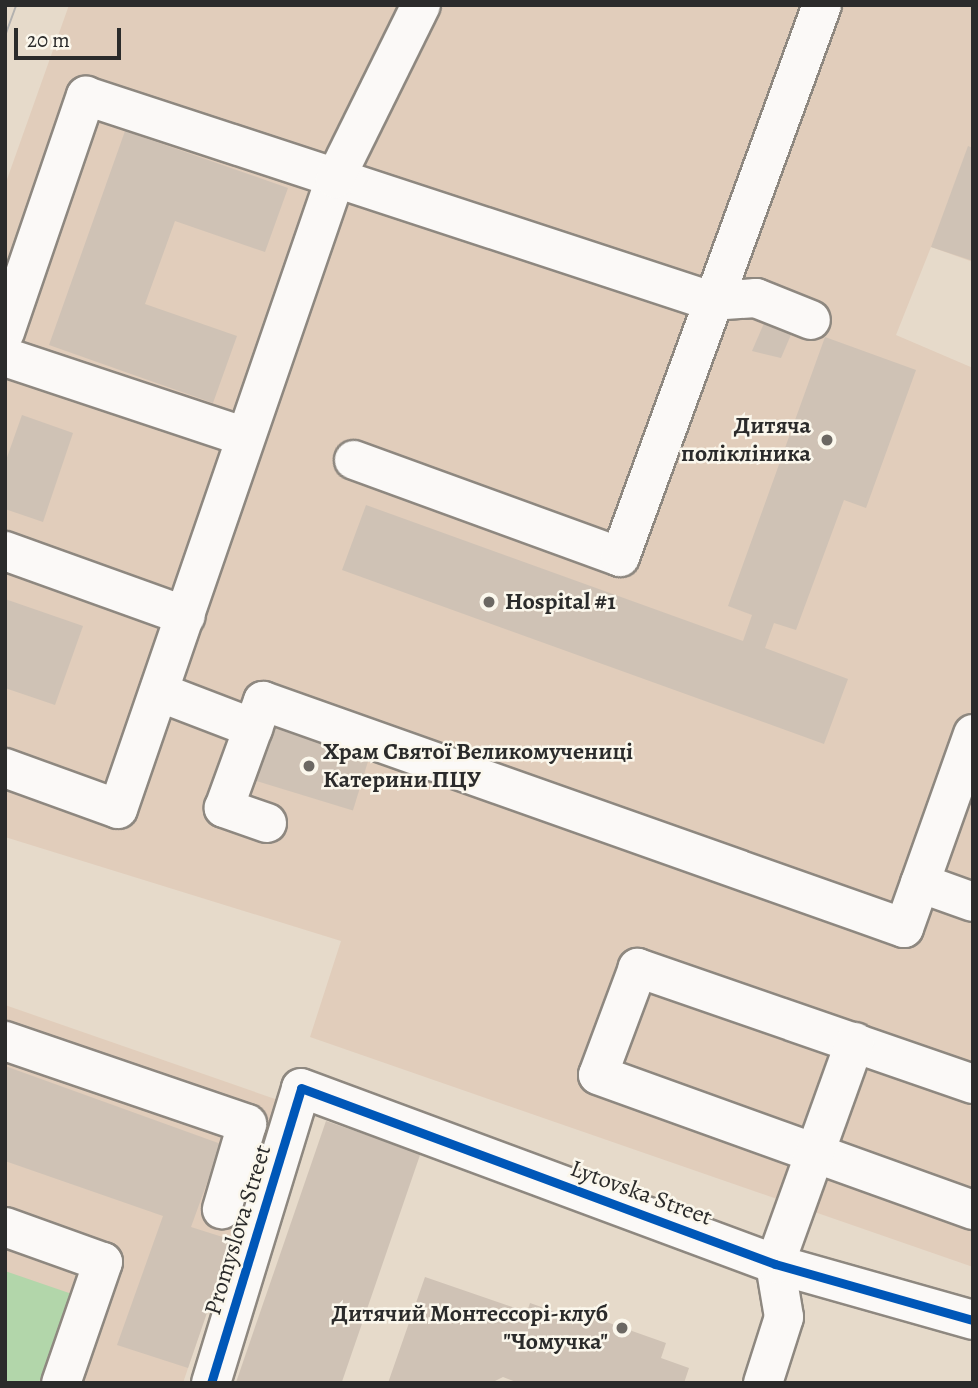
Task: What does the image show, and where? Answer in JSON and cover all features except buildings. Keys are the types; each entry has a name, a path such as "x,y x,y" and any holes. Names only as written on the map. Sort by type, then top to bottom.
{"street":[{"path":"5,768 118,808 335,179 421,5"},
{"path":"355,460 620,557 711,300 822,5"},
{"path":"5,332 86,96 711,300 756,298 811,320"},
{"path":"5,357 245,437"},
{"path":"5,551 186,615"},
{"path":"159,692 253,728"},
{"path":"267,823 224,808 263,701 904,928 973,734"},
{"path":"920,883 973,902"},
{"path":"973,1084 638,968 598,1075 973,1210"},
{"path":"5,1041 247,1124 222,1209"},
{"path":"763,1383 784,1317 775,1264 855,1042"},
{"name":"Lytovska Street","path":"301,1088 775,1264 973,1320"},
{"name":"Promyslova Street","path":"211,1383 301,1088"},
{"path":"5,1227 103,1262 61,1383"}],"shaded area":[{"name":"Hospital #1","path":"69,5 973,5 973,262 931,247 896,335 973,368 973,1267 310,1037 341,941 5,837 5,185"},
{"path":"5,1005 278,1100 183,1383 5,1383"}],"green space":[{"path":"5,1271 72,1294 39,1383 5,1383"}],"tram line":[{"path":"5,36 16,5"}],"cycle path":[{"path":"211,1383 301,1088 775,1264 973,1320"}],"place":[{"name":"Дитяча полікліника","path":"827,440"},
{"name":"Hospital #1","path":"489,602"},
{"name":"Храм Святої Великомучениці Катерини ПЦУ","path":"309,766"},
{"name":"Дитячий Монтессорі-клуб \"Чомучка\"","path":"622,1328"}]}
